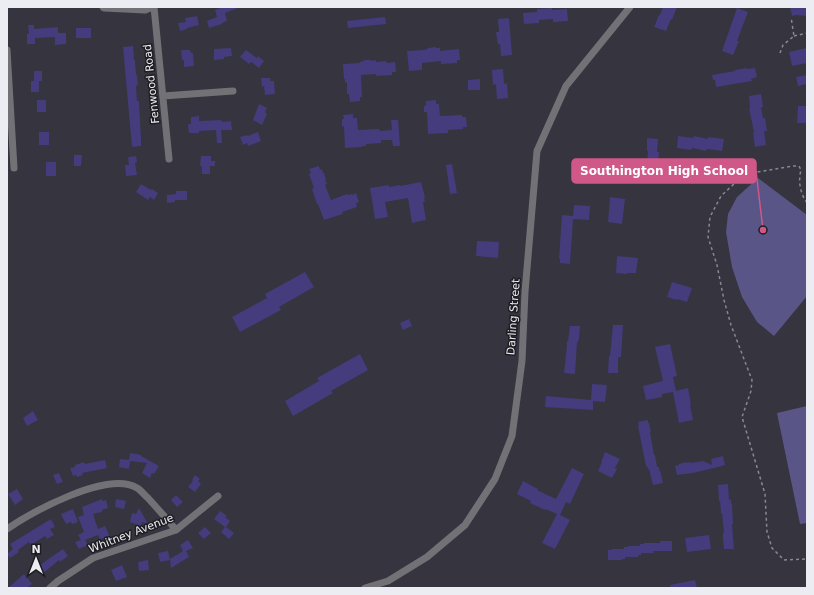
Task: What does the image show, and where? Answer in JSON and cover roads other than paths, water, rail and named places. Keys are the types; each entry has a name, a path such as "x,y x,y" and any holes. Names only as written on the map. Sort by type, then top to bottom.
{"street":[{"path":"104,7 145,9 150,7"},
{"name":"Fenwood Road","path":"154,7 169,159"},
{"name":"Darling Street","path":"365,588 388,580 427,557 465,525 495,479 512,436 522,361 537,152 566,86 630,7"},
{"path":"7,50 14,168"},
{"path":"163,96 233,91"},
{"path":"7,529 20,520 69,496 108,484 125,484 138,488 156,506 176,530"},
{"name":"Whitney Avenue","path":"50,588 58,581 94,558 176,530 218,496"}],"place":[{"name":"Southington High School","path":"763,230"}]}
